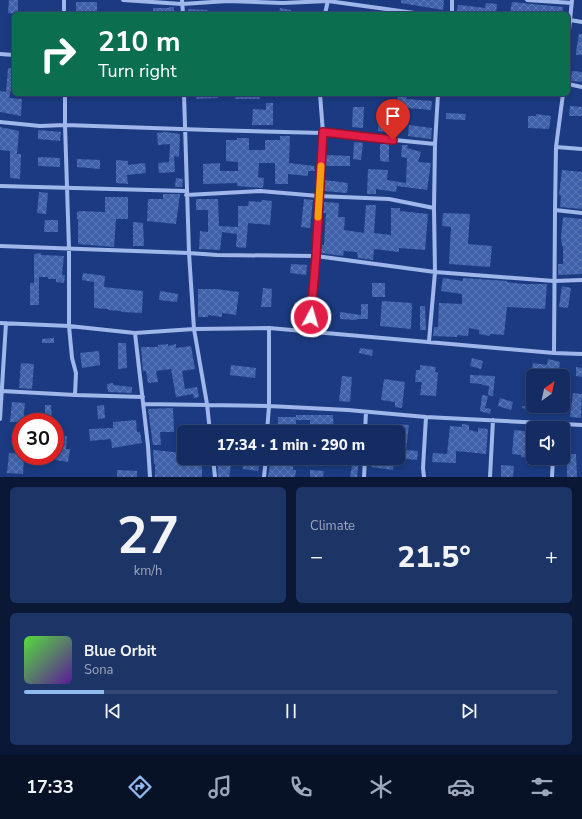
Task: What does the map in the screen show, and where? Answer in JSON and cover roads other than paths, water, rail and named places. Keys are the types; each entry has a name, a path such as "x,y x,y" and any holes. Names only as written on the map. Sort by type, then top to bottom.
{"street":[{"path":"64,0 64,12"},
{"path":"123,0 283,3 328,0 409,12"},
{"path":"325,12 328,0"},
{"path":"452,0 452,12"},
{"path":"527,0 572,1 570,20 582,22"},
{"path":"182,2 183,12"},
{"path":"0,54 12,55"},
{"path":"570,84 582,87"},
{"path":"65,96 69,249 69,326 72,358 76,373 75,395"},
{"path":"184,96 186,193 194,329 209,425"},
{"path":"309,332 316,256 323,132 320,96"},
{"path":"429,341 435,272 435,144 438,96"},
{"path":"554,353 556,147 563,96"},
{"path":"0,122 40,126 65,125 323,132 435,144"},
{"path":"556,147 582,149"},
{"path":"0,186 67,187 186,193 260,191 319,196 389,199 434,208"},
{"path":"555,210 582,212"},
{"path":"0,246 217,255 316,256 435,272 554,281 582,280"},
{"path":"0,323 69,326 135,333 194,329 269,328 554,353 582,354"},
{"path":"0,419 6,323"},
{"path":"268,425 269,328"},
{"path":"135,333 144,404 150,477"},
{"path":"2,391 143,397"},
{"path":"144,404 269,406 526,423"},
{"path":"365,425 366,412"},
{"path":"424,477 423,468 426,417"},
{"path":"490,477 493,420"},
{"path":"570,425 582,425"},
{"path":"213,465 214,477"},
{"path":"264,477 265,465"},
{"path":"364,477 365,465"},
{"path":"552,477 553,465"}]}
